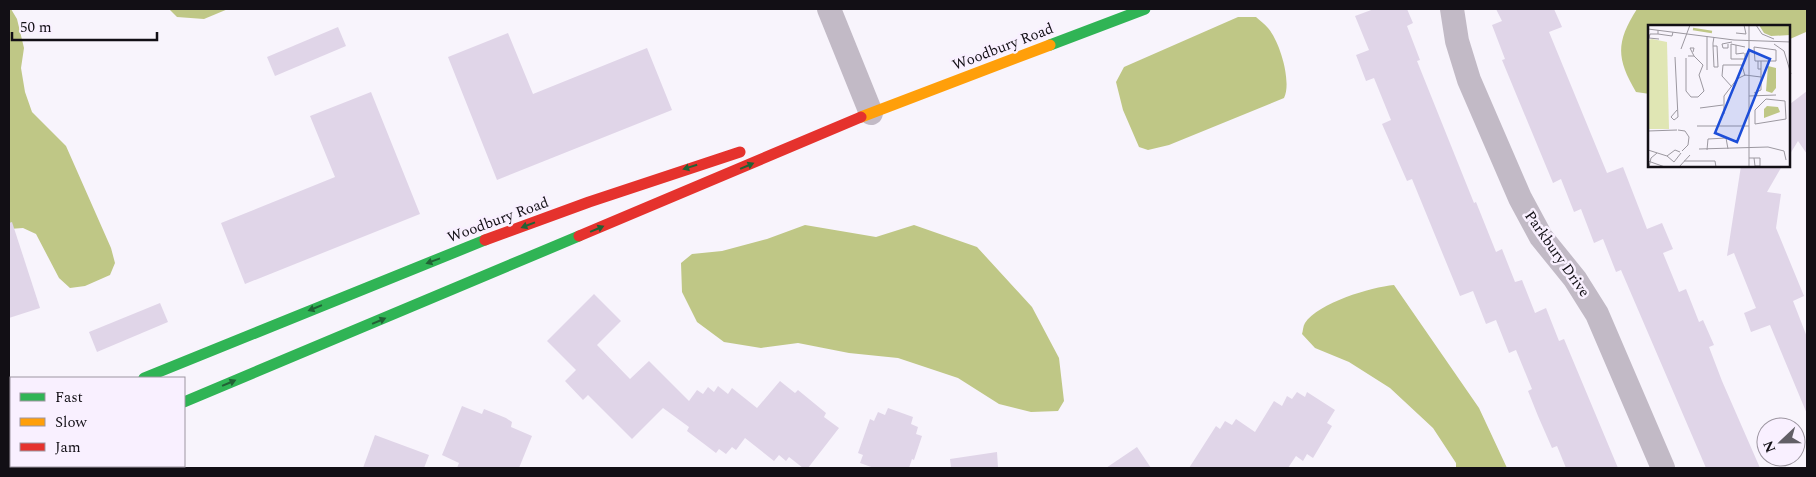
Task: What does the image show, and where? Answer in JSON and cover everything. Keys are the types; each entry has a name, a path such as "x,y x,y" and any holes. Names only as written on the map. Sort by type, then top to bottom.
{"street":[{"path":"829,9 871,113"},
{"name":"Woodbury Road","path":"185,402 871,113 1145,9"},
{"name":"Parkbury Drive","path":"1452,9 1457,41 1469,80 1520,198 1542,237 1575,279 1597,314 1663,468"},
{"name":"Woodbury Road","path":"146,377 401,272 655,178 871,113"}],"shaded area":[{"path":"9,9 11,9 17,19 24,48 21,68 25,92 32,112 66,146 111,248 115,263 110,275 85,286 70,288 59,278 36,234 23,228 9,229"},
{"path":"169,9 228,9 204,19 177,17"},
{"path":"1637,9 1807,9 1806,32 1791,39 1791,25 1648,25 1648,94 1636,92 1629,80 1622,59 1622,41"},
{"path":"1238,17 1256,17 1272,34 1284,62 1287,82 1284,98 1169,145 1148,150 1139,147 1123,110 1116,82 1124,67"},
{"path":"805,225 876,237 914,225 977,247 1032,307 1059,358 1064,401 1058,411 1031,412 999,404 958,378 898,358 849,353 798,343 761,348 724,342 697,322 682,292 681,263 692,254 722,251 767,239"},
{"path":"1394,285 1479,408 1507,468 1456,468 1456,463 1433,428 1390,388 1349,362 1315,348 1302,334 1305,323 1321,309 1346,297"}],"building":[{"path":"1374,9 1407,9 1413,23 1407,26 1420,60 1417,61 1474,203 1476,202 1496,252 1502,249 1515,282 1522,280 1535,313 1546,308 1559,341 1564,339 1618,468 1566,468 1557,446 1552,448 1538,416 1528,391 1532,389 1516,350 1509,353 1496,320 1486,324 1473,291 1460,296 1412,179 1407,181 1382,124 1391,120 1374,78 1366,81 1356,55 1369,50 1355,16"},
{"path":"1496,9 1554,9 1562,27 1549,32 1607,173 1623,167 1647,229 1662,223 1673,249 1663,253 1679,292 1686,289 1699,322 1703,320 1714,345 1709,347 1722,381 1756,459 1756,467 1760,468 1706,468 1621,270 1616,272 1603,239 1594,243 1581,209 1574,212 1561,179 1553,183 1502,60 1505,59 1492,25 1502,21"},
{"path":"338,27 346,46 275,76 267,57"},
{"path":"508,33 533,94 647,48 672,110 497,180 448,57"},
{"path":"1807,91 1807,154 1798,141 1791,152 1791,103"},
{"path":"371,92 420,214 245,284 221,223 335,177 310,116"},
{"path":"1741,168 1781,168 1767,192 1781,194 1776,228 1804,296 1793,301 1807,337 1807,414 1770,325 1751,332 1744,313 1756,308 1734,253 1727,256"},
{"path":"12,222 40,308 9,318 9,223"},
{"path":"594,294 621,321 597,345 630,379 649,361 689,401 697,390 703,394 708,387 714,392 718,386 728,394 732,388 757,408 780,381 795,393 798,390 826,413 824,417 839,428 808,468 803,468 789,457 786,461 779,455 774,461 745,438 736,450 732,447 726,454 719,449 716,453 687,431 689,427 663,408 632,439 588,395 583,400 565,381 576,370 547,341"},
{"path":"160,303 168,322 97,352 89,332"},
{"path":"1297,392 1305,397 1307,392 1335,410 1327,423 1332,426 1313,458 1307,454 1303,461 1296,456 1288,468 1189,468 1216,426 1220,429 1225,421 1232,425 1236,419 1255,432 1274,401 1282,406 1287,396 1292,399"},
{"path":"462,406 482,414 484,409 506,418 512,422 511,427 532,436 519,468 457,468 459,463 442,455"},
{"path":"888,408 913,417 911,424 918,427 916,434 922,436 914,460 912,459 909,468 874,468 860,463 863,455 858,453 870,419 874,421 878,412 885,415"},
{"path":"375,435 429,455 424,468 363,468"},
{"path":"1137,447 1151,468 1106,468"},
{"path":"997,452 998,468 951,468 950,459"}],"traffic: fast":[{"path":"1050,45 1145,9"},
{"path":"185,402 579,236"},
{"path":"146,377 485,240"}],"traffic: slow":[{"path":"861,117 1050,45"}],"traffic: jam":[{"path":"579,236 861,117"},
{"path":"485,240 589,202 740,152"}]}
